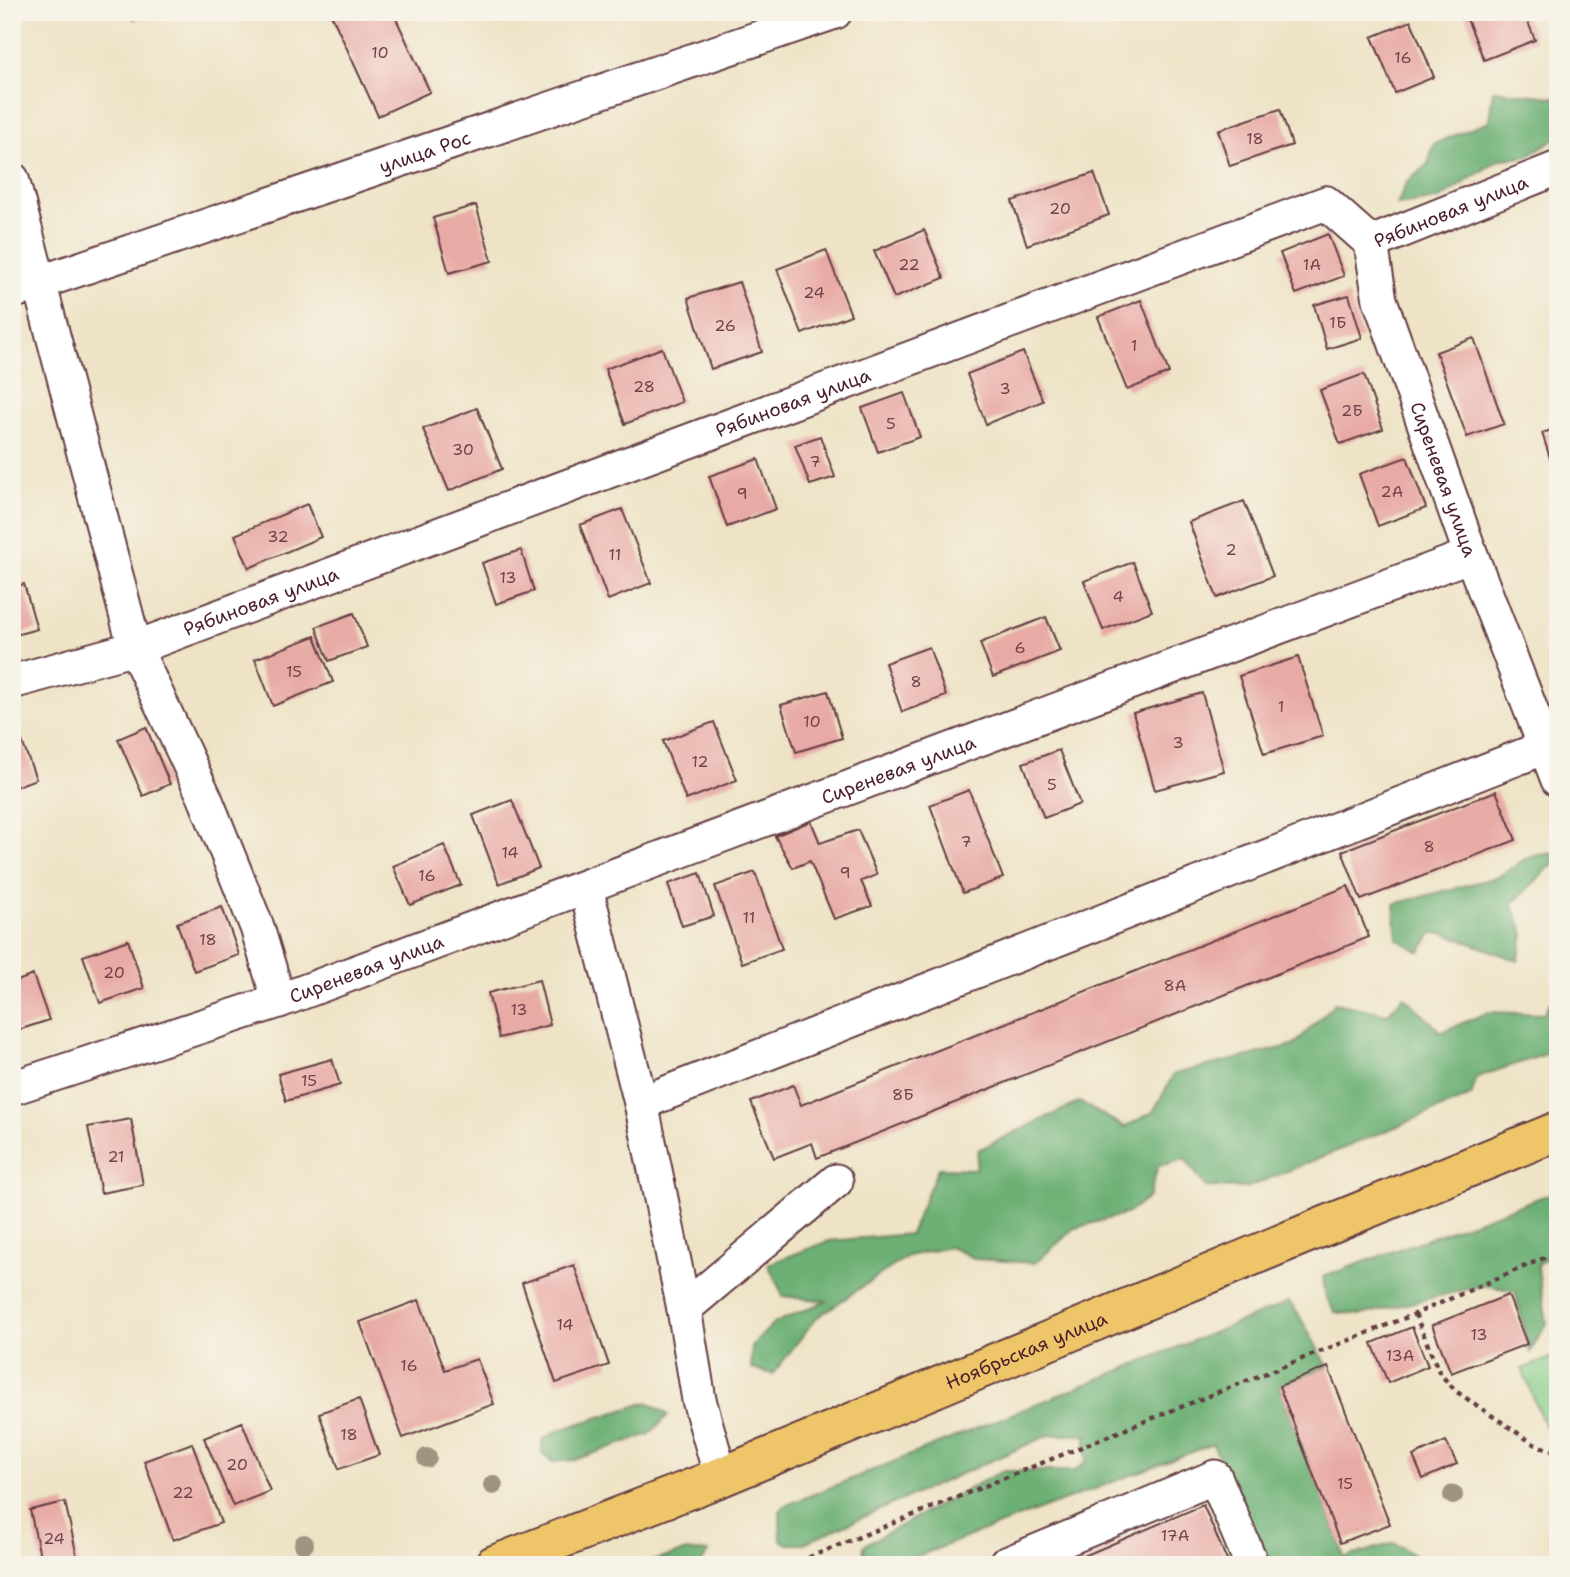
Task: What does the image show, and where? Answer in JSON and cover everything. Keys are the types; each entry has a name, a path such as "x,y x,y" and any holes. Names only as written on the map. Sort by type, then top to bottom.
{"highway":[{"name":"Ноябрьская улица","path":"494,1565 720,1477 1558,1130"}],"street":[{"name":"улица Рос","path":"25,287 835,12"},
{"name":"Рябиновая улица","path":"12,682 135,648 1326,203 1371,243 1558,168"},
{"path":"12,179 25,287 135,648 205,798 257,927 279,1001"},
{"name":"Сиреневая улица","path":"12,1088 279,1001 1471,555 1380,300 1371,243"},
{"path":"1471,555 1551,744 1558,780"},
{"path":"641,1103 1551,744"},
{"path":"586,888 641,1103 684,1308 699,1400 720,1477"},
{"path":"684,1308 836,1181"},
{"path":"1004,1565 1215,1477 1252,1565"}],"path":[{"path":"790,1565 1416,1314 1558,1252"},
{"path":"1416,1314 1440,1374 1457,1392 1534,1444 1558,1453"}],"green space":[{"path":"1493,90 1558,98 1558,137 1525,157 1500,159 1439,199 1397,205 1406,183 1428,164 1434,144 1489,121"},
{"path":"1553,853 1557,860 1512,904 1524,934 1518,961 1444,933 1432,933 1420,952 1397,939 1394,904 1498,877 1530,856"},
{"path":"1558,991 1558,1050 1477,1077 1471,1096 1246,1188 1206,1187 1185,1159 1158,1166 1149,1197 1128,1213 1075,1228 1035,1263 976,1259 950,1247 908,1256 816,1318 773,1374 751,1369 752,1346 774,1323 826,1301 783,1296 768,1264 829,1241 910,1234 938,1168 976,1169 978,1150 1079,1102 1125,1127 1153,1112 1174,1074 1294,1045 1335,1003 1387,1014 1404,996 1441,1032 1489,1012 1543,1014"},
{"path":"1558,1191 1558,1253 1537,1264 1547,1323 1530,1352 1515,1291 1484,1285 1361,1315 1335,1312 1326,1298 1323,1277"},
{"path":"1289,1302 1328,1367 1279,1387 1344,1558 1394,1543 1415,1556 1411,1565 1267,1565 1213,1444 894,1565 863,1565 864,1545 1002,1471 1074,1471 1086,1462 1086,1435 1049,1435 802,1544 787,1544 781,1540 780,1510 784,1506"},
{"path":"1558,1355 1558,1459 1522,1369"},
{"path":"648,1402 668,1415 650,1434 574,1460 553,1462 542,1454 542,1440 559,1430"},
{"path":"687,1551 709,1552 700,1565 639,1565"}],"building":[{"path":"130,12 157,12 133,21"},
{"path":"330,12 393,12 430,92 378,116"},
{"path":"1464,12 1524,12 1535,40 1484,60"},
{"path":"1411,21 1434,77 1395,93 1372,37"},
{"path":"1280,109 1292,145 1230,166 1218,130"},
{"path":"1094,173 1109,215 1027,245 1012,201"},
{"path":"476,205 492,261 449,273 433,218"},
{"path":"924,230 944,278 894,298 874,251"},
{"path":"1328,234 1344,276 1296,294 1280,253"},
{"path":"826,250 851,315 802,334 777,269"},
{"path":"739,282 762,352 711,369 688,298"},
{"path":"1558,291 1558,319 1552,318"},
{"path":"1349,295 1362,338 1327,349 1314,305"},
{"path":"1141,300 1169,373 1127,390 1098,317"},
{"path":"1474,338 1504,424 1467,437 1436,352"},
{"path":"662,348 682,402 625,424 605,369"},
{"path":"1023,352 1043,401 986,424 967,374"},
{"path":"1364,374 1383,429 1340,444 1320,390"},
{"path":"904,393 920,437 878,452 862,408"},
{"path":"477,408 502,469 449,491 423,429"},
{"path":"1558,428 1558,462 1552,464 1542,433"},
{"path":"820,436 835,477 810,485 795,445"},
{"path":"1407,457 1426,508 1378,526 1359,474"},
{"path":"758,459 776,509 727,527 709,476"},
{"path":"1244,501 1273,576 1217,598 1189,522"},
{"path":"307,504 321,537 249,568 235,535"},
{"path":"622,509 651,583 608,600 580,525"},
{"path":"521,550 534,591 496,604 482,563"},
{"path":"1133,562 1152,611 1103,630 1084,581"},
{"path":"24,584 37,629 12,636 12,588"},
{"path":"354,613 367,647 329,661 316,627"},
{"path":"1046,617 1060,651 993,677 980,643"},
{"path":"315,636 333,682 273,706 255,659"},
{"path":"929,647 946,696 902,712 885,663"},
{"path":"1298,657 1323,736 1264,754 1239,676"},
{"path":"828,691 842,738 796,752 781,705"},
{"path":"1202,693 1224,771 1155,790 1133,713"},
{"path":"714,722 737,780 686,800 663,741"},
{"path":"146,727 170,784 143,796 118,739"},
{"path":"17,728 36,779 12,788 12,730"},
{"path":"1059,750 1080,804 1044,818 1023,763"},
{"path":"969,790 1003,878 963,893 930,805"},
{"path":"1496,791 1516,840 1361,900 1342,851"},
{"path":"512,800 539,868 499,884 473,815"},
{"path":"811,821 820,843 858,830 877,875 861,881 872,906 834,919 810,861 793,868 775,836"},
{"path":"444,845 461,885 410,905 393,866"},
{"path":"755,872 782,949 742,963 715,886"},
{"path":"700,873 714,916 682,926 668,884"},
{"path":"1348,886 1369,937 817,1158 812,1143 774,1158 751,1102 793,1085 801,1105"},
{"path":"222,907 239,955 194,971 177,923"},
{"path":"128,940 144,988 100,1003 83,956"},
{"path":"33,975 49,1020 12,1032 12,983"},
{"path":"539,980 550,1025 499,1038 488,993"},
{"path":"332,1059 340,1085 286,1101 278,1074"},
{"path":"131,1119 143,1185 101,1193 88,1127"},
{"path":"574,1265 609,1365 556,1383 522,1283"},
{"path":"1508,1295 1527,1344 1451,1373 1432,1325"},
{"path":"419,1300 445,1370 477,1359 494,1404 403,1438 360,1322"},
{"path":"1412,1327 1428,1366 1388,1383 1372,1343"},
{"path":"1328,1367 1390,1524 1340,1543 1279,1386"},
{"path":"359,1399 379,1455 339,1469 319,1413"},
{"path":"242,1422 270,1491 233,1506 204,1438"},
{"path":"1446,1441 1457,1464 1423,1479 1413,1456"},
{"path":"192,1443 221,1523 173,1540 144,1461"},
{"path":"65,1502 79,1565 42,1565 30,1510"},
{"path":"1203,1505 1229,1565 1063,1565"}]}
